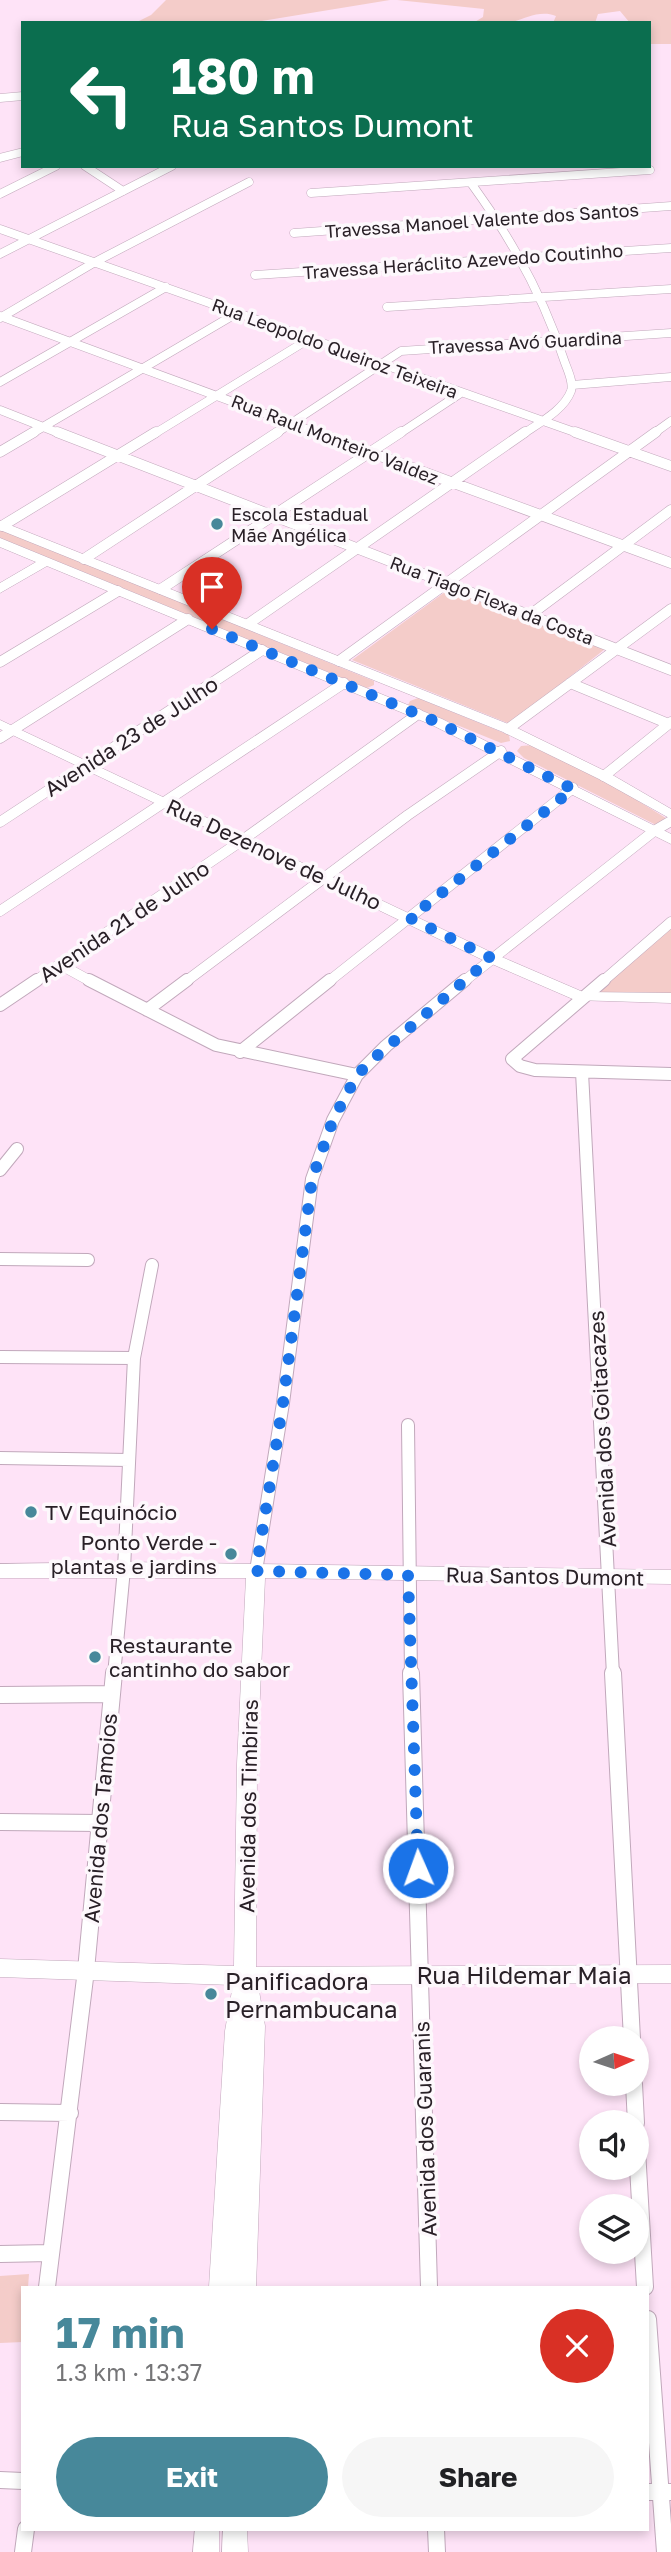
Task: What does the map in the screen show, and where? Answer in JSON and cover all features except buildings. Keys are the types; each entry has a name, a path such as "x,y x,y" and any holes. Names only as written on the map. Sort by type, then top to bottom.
{"main road":[{"path":"1,525 508,729 604,776 671,815"},
{"path":"0,542 401,706 501,751 671,840"},
{"path":"0,589 47,561"},
{"path":"373,694 387,687 389,681"},
{"path":"401,706 404,699 419,692"},
{"name":"Rua Dezenove de Julho","path":"4,731 87,765 491,958 581,997 671,999"},
{"name":"Rua Santos Dumont","path":"0,1571 124,1569 671,1577"},
{"name":"Avenida dos Timbiras","path":"244,2286 254,2026 246,1976 247,1764 256,1571"},
{"name":"Rua Hildemar Maia","path":"0,1968 246,1976 671,1975"},
{"name":"Avenida dos Timbiras","path":"221,2286 236,2031 246,1976"},
{"path":"206,2552 207,2531"},
{"path":"234,2552 235,2531"}],"street":[{"path":"0,98 21,96"},
{"path":"0,158 21,153"},
{"path":"0,194 52,168"},
{"path":"88,168 123,191"},
{"path":"0,254 169,168"},
{"path":"311,193 650,170"},
{"path":"1,317 95,262 249,182"},
{"path":"248,625 541,421 562,404 571,392 572,385 559,340 522,257 471,183"},
{"name":"Travessa Manoel Valente dos Santos","path":"294,233 671,206"},
{"name":"Rua Leopoldo Queiroz Teixeira","path":"0,229 671,466"},
{"name":"Travessa Heráclito Azevedo Coutinho","path":"255,275 671,248"},
{"path":"0,382 166,287"},
{"path":"387,307 671,289"},
{"path":"0,452 237,313"},
{"name":"Rua Raul Monteiro Valdez","path":"1,317 294,422 451,483 671,563"},
{"name":"Travessa Avó Guardina","path":"84,559 401,351 671,333"},
{"path":"1,525 309,339"},
{"path":"572,385 671,377"},
{"path":"160,589 461,393"},
{"name":"Rua Tiago Flexa da Costa","path":"0,410 671,670"},
{"path":"339,661 537,515 671,421"},
{"path":"530,615 671,510"},
{"path":"0,662 118,591"},
{"path":"508,729 671,609"},
{"path":"4,731 188,619"},
{"name":"Avenida 23 de Julho","path":"0,822 262,650"},
{"path":"0,911 344,683"},
{"path":"570,683 670,723 604,776"},
{"name":"Avenida 21 de Julho","path":"0,1005 244,839 418,714"},
{"path":"147,1010 408,815 501,751"},
{"path":"240,1052 573,789"},
{"name":"Avenida dos Timbiras","path":"256,1571 283,1403 312,1179 333,1120 357,1075 386,1046 491,958 654,831 671,821"},
{"path":"671,922 512,1059 520,1066 536,1070 671,1074"},
{"path":"61,965 196,1037 240,1052 357,1075"},
{"name":"Avenida dos Goitacazes","path":"582,1072 632,2026"},
{"path":"0,1170 17,1149"},
{"path":"0,1259 88,1260"},
{"name":"Avenida dos Tamoios","path":"47,2286 86,1970 124,1569 134,1358 152,1265"},
{"path":"0,1357 134,1358"},
{"name":"Avenida dos Guaranis","path":"408,1425 408,1575 429,2286"},
{"path":"0,1458 129,1460"},
{"path":"0,1695 112,1694"},
{"path":"0,1822 100,1823"},
{"path":"0,2112 70,2113"},
{"path":"639,2180 645,2286"},
{"path":"0,2254 50,2253"},
{"path":"649,2333 665,2552"},
{"path":"0,2480 21,2481"},
{"path":"23,2552 26,2531"},
{"path":"436,2531 437,2552"}],"shaded area":[{"path":"166,0 390,0 262,21 139,21 151,15"},
{"path":"397,0 671,0 671,44 651,44 651,21 628,21 620,11 598,14 596,21 554,21 556,16 544,14 514,21 476,21 483,17 484,9"},
{"path":"0,529 374,681 374,685 367,688 0,538"},
{"path":"449,589 605,649 510,724 352,660"},
{"path":"418,698 509,735 510,741 501,743 408,705 410,701"},
{"path":"533,745 614,786 669,820 658,826 524,758 517,751 521,746"},
{"path":"671,927 671,994 590,994"},
{"path":"29,2274 28,2286 21,2286 21,2342 0,2343 0,2276"}],"place":[{"name":"Escola Estadual Mãe Angélica","path":"217,524"},
{"name":"TV Equinócio","path":"31,1512"},
{"name":"Ponto Verde - plantas e jardins","path":"231,1554"},
{"name":"Restaurante cantinho do sabor","path":"95,1657"},
{"name":"Panificadora Pernambucana","path":"211,1994"}],"route":[{"path":"212,629 437,722 501,751 573,789 410,918 491,958 386,1046 357,1075 333,1120 312,1179 283,1403 256,1571 408,1575 418,1868"}]}
